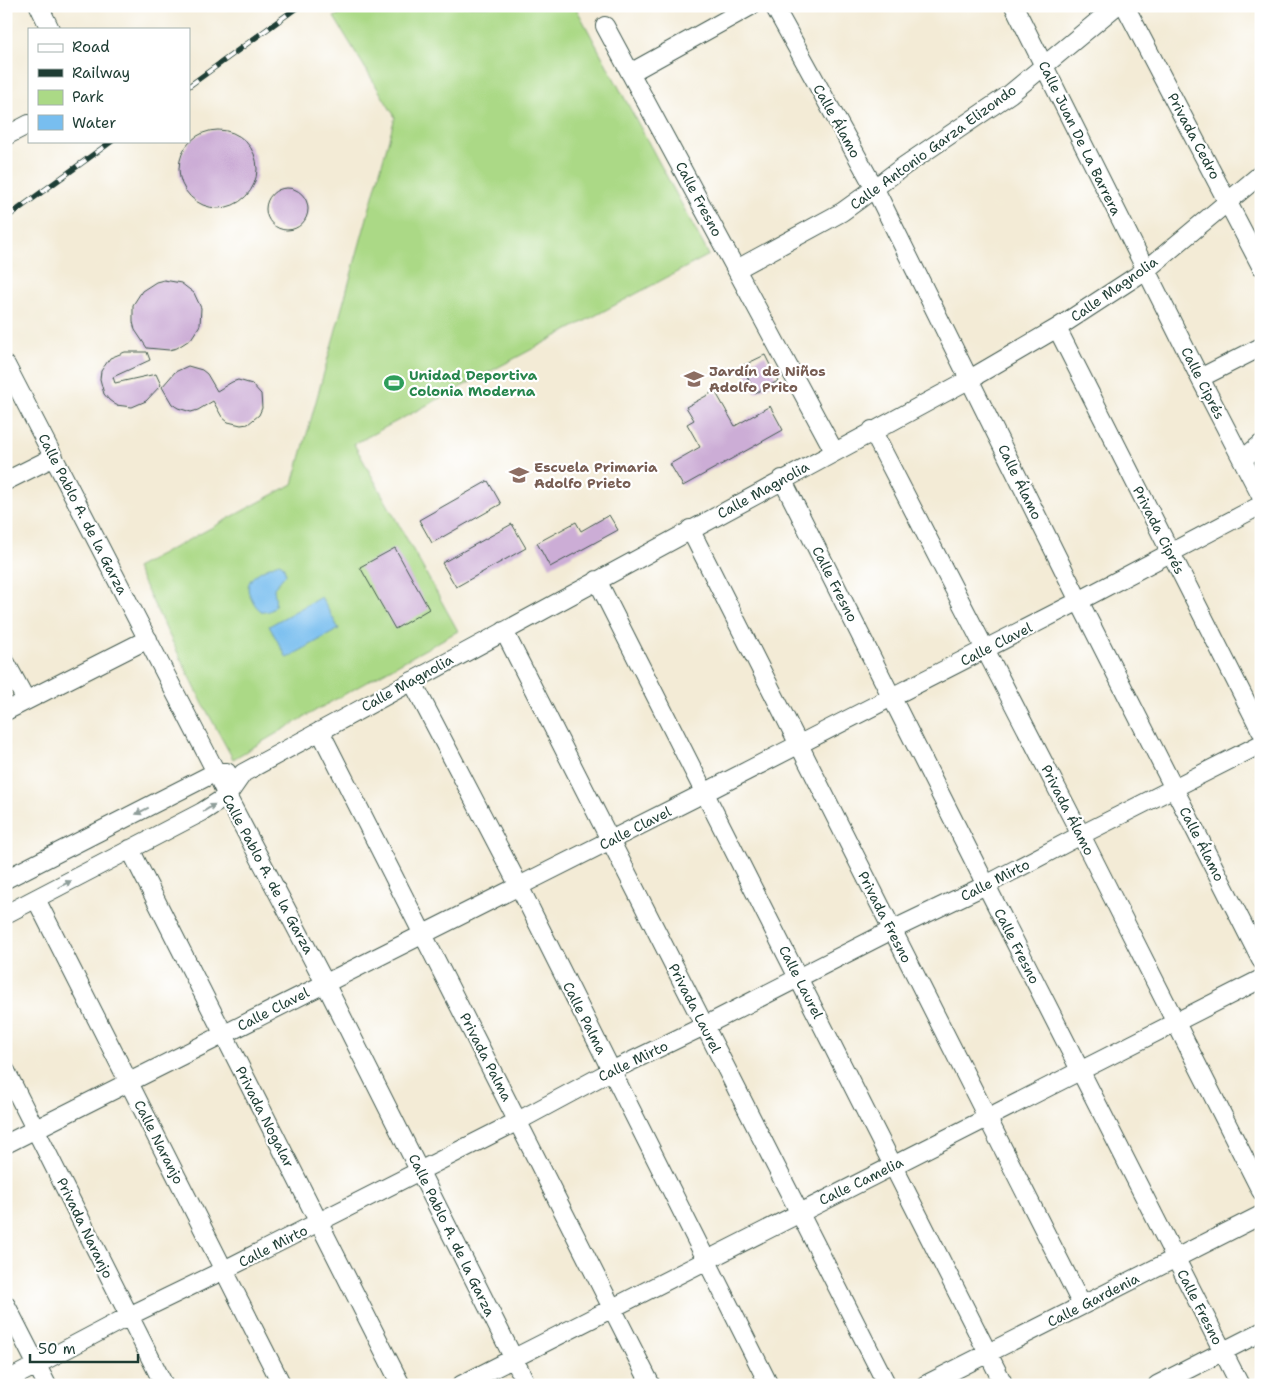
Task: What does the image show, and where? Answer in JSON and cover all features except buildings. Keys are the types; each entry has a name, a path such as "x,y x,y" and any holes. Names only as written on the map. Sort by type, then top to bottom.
{"street":[{"path":"630,73 751,6"},
{"name":"Calle Álamo","path":"774,6 874,189 1079,601 1261,960"},
{"name":"Calle Juan De La Barrera","path":"1014,6 1146,270"},
{"name":"Calle Antonio Garza Elizondo","path":"736,269 842,212 904,166 990,109 1116,6"},
{"name":"Privada Cedro","path":"1126,6 1261,266"},
{"name":"Calle Fresno","path":"606,26 834,451"},
{"path":"6,136 28,125"},
{"name":"Calle Magnolia","path":"6,914 202,812 227,796 243,772 872,430 970,379 1057,328 1146,270 1261,174"},
{"name":"Calle Ciprés","path":"1146,270 1261,496"},
{"name":"Privada Ciprés","path":"1057,328 1261,731"},
{"path":"1200,378 1261,347"},
{"name":"Calle Pablo A. de la Garza","path":"6,365 227,796 325,982 527,1385"},
{"name":"Privada Álamo","path":"872,430 1081,835 1261,1191"},
{"path":"1243,459 1261,444"},
{"path":"6,481 54,457"},
{"name":"Calle Fresno","path":"782,479 1240,1385"},
{"name":"Calle Clavel","path":"6,1144 706,792 1079,601 1261,505"},
{"name":"Privada Fresno","path":"690,529 1082,1305"},
{"name":"Calle Laurel","path":"597,580 706,792 798,979 1004,1385"},
{"name":"Privada Laurel","path":"504,631 887,1385"},
{"path":"6,710 148,639"},
{"path":"6,663 26,700"},
{"name":"Calle Palma","path":"412,681 519,886 769,1385"},
{"name":"Privada Palma","path":"320,730 651,1385"},
{"name":"Calle Mirto","path":"6,1380 129,1316 319,1222 611,1071 986,885 1261,744"},
{"name":"Calle Magnolia","path":"6,879 216,772 243,772"},
{"name":"Privada Nogalar","path":"130,849 401,1385"},
{"name":"Calle Naranjo","path":"36,899 282,1385"},
{"name":"Calle Camelia","path":"461,1385 1261,979"},
{"name":"Privada Naranjo","path":"6,1071 164,1385"},
{"name":"Calle Gardenia","path":"925,1385 1261,1215"},
{"path":"6,1305 47,1385"},
{"path":"1157,1385 1261,1332"}],"green space":[{"name":"Unidad Deportiva Colonia Moderna","path":"353,6 575,6 709,255 354,444 458,631 233,759 203,704 136,568 293,484 395,117 334,17"}],"water":[{"path":"279,563 283,565 286,574 274,588 274,607 272,610 263,612 257,607 250,596 249,584 256,575"},
{"path":"321,597 339,629 287,658 269,626"}],"railway":[{"path":"190,85 299,6"},
{"path":"6,218 111,142"}],"place":[{"name":"Jardín de Niños Adolfo Prito","path":"694,379"},
{"name":"Unidad Deportiva Colonia Moderna","path":"394,383"},
{"name":"Escuela Primaria Adolfo Prieto","path":"519,475"}]}
